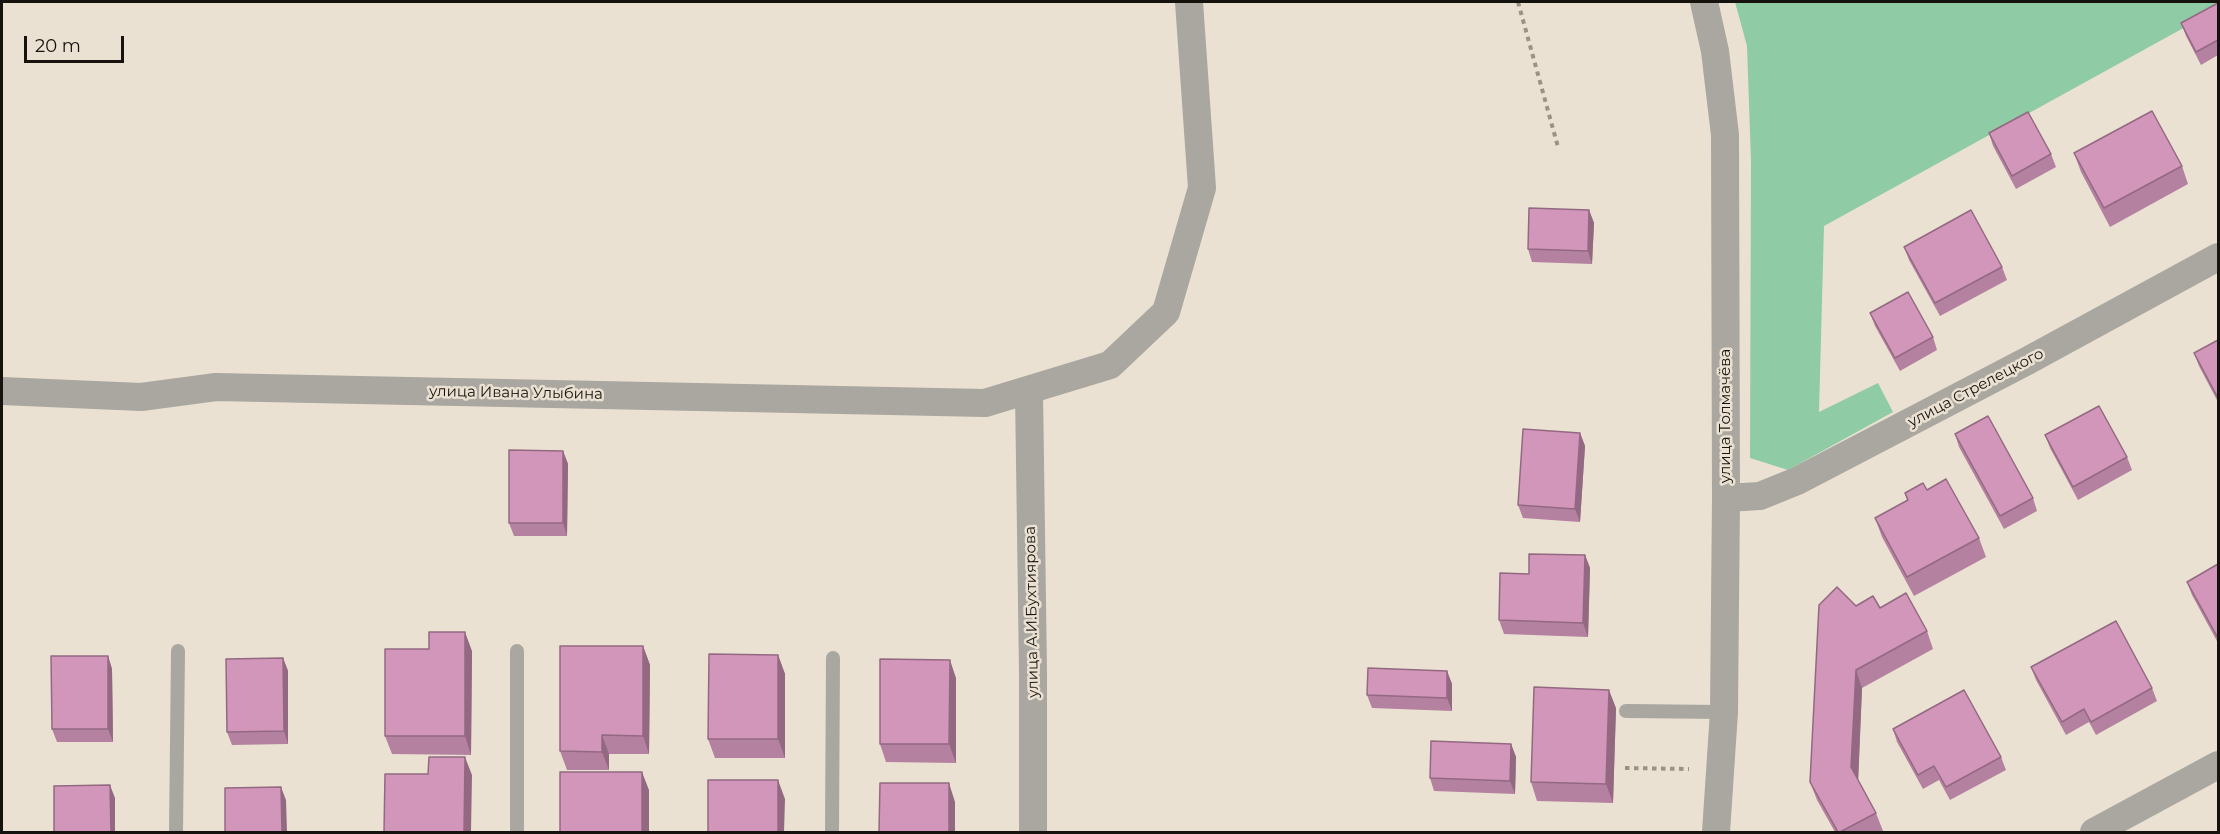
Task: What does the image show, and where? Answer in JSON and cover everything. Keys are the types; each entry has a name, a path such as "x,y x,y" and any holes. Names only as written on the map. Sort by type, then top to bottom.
{"street":[{"name":"улица Ивана Улыбина","path":"2,391 141,397 216,387 985,403 1110,365 1166,312 1202,188 1189,2"},
{"name":"улица Толмачёва","path":"1704,2 1715,51 1725,135 1724,712 1716,832"},
{"name":"улица Стрелецкого","path":"1726,498 1760,496 1797,482 2218,257"},
{"name":"улица А.И.Бухтиярова","path":"1029,391 1033,832"},
{"path":"2094,832 2218,765"}],"lane":[{"path":"176,832 178,651"},
{"path":"517,832 518,651"},
{"path":"832,832 833,658"},
{"path":"1626,711 1724,712"}],"path":[{"path":"1518,2 1558,147"},
{"path":"1625,768 1719,770"}],"green space":[{"path":"1735,2 2218,2 2218,9 1824,226 1819,412 1878,383 1893,412 1788,470 1750,458 1751,161 1747,46"}],"building":[{"path":"2218,3 2218,40 2196,52 2181,23"},
{"path":"2152,111 2182,166 2104,208 2074,153"},
{"path":"2028,112 2051,154 2012,176 1989,133"},
{"path":"1529,208 1589,210 1588,251 1528,249"},
{"path":"1971,210 2002,267 1935,303 1904,247"},
{"path":"1908,292 1933,337 1895,358 1870,313"},
{"path":"2218,340 2218,398 2194,353"},
{"path":"2099,406 2127,457 2073,487 2045,435"},
{"path":"1988,416 2033,498 2000,516 1955,434"},
{"path":"1523,429 1580,433 1575,509 1518,505"},
{"path":"509,450 563,451 563,523 509,523"},
{"path":"1946,479 1979,538 1907,577 1875,518 1908,500 1905,493 1923,483 1927,490"},
{"path":"1529,554 1585,555 1583,623 1499,620 1500,573 1529,574"},
{"path":"2218,564 2218,638 2187,582"},
{"path":"1837,587 1856,606 1873,596 1880,608 1906,593 1927,631 1856,670 1851,767 1876,813 1840,832 1810,782 1819,605"},
{"path":"2116,621 2152,688 2091,722 2084,709 2062,722 2031,667"},
{"path":"429,632 465,632 465,736 385,736 385,649 429,649"},
{"path":"560,646 643,646 643,736 602,735 602,752 560,751"},
{"path":"709,654 778,655 778,739 708,739"},
{"path":"51,656 108,656 108,729 52,729"},
{"path":"283,658 284,731 227,732 226,659"},
{"path":"880,659 950,660 949,744 880,744"},
{"path":"1368,668 1447,671 1447,698 1367,695"},
{"path":"1534,687 1609,690 1606,784 1531,782"},
{"path":"1964,690 2001,757 1946,787 1934,766 1918,775 1893,729"},
{"path":"1431,741 1511,744 1510,781 1430,778"},
{"path":"429,757 465,757 464,832 384,832 385,774 428,774"},
{"path":"560,772 642,772 642,832 560,832"},
{"path":"708,780 778,780 778,832 708,832"},
{"path":"880,783 949,783 949,832 879,832"},
{"path":"110,785 111,832 54,832 54,786"},
{"path":"281,787 282,832 225,832 225,788"}]}
